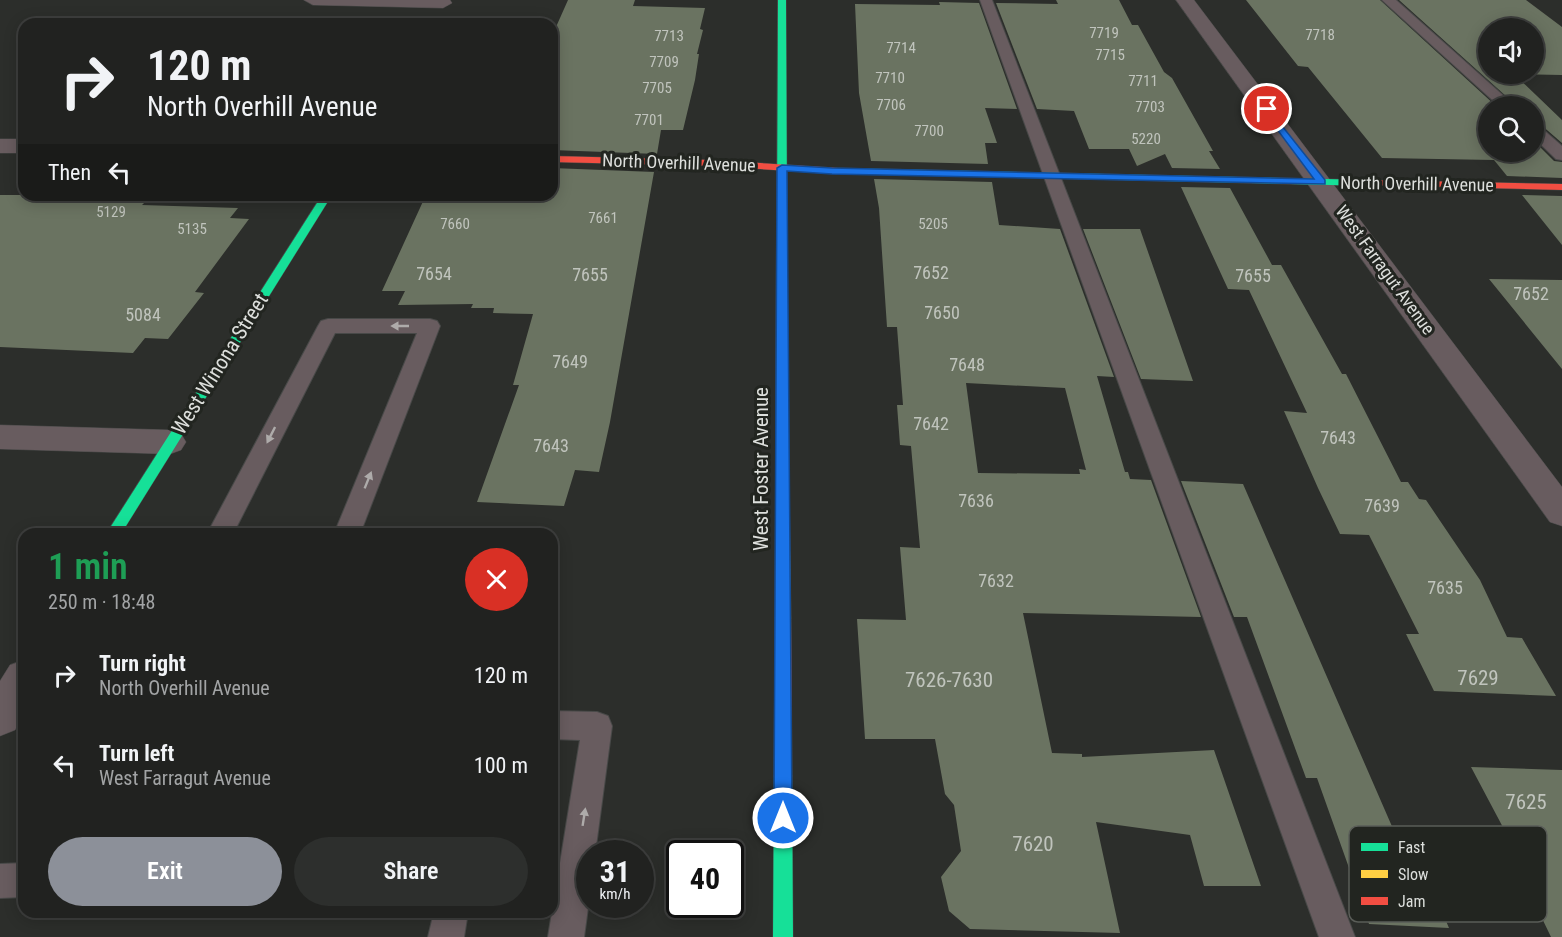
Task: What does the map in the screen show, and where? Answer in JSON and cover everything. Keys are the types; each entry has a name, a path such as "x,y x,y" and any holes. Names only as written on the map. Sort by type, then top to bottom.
{"street":[{"path":"313,0 444,1 434,18"},
{"name":"West Foster Avenue","path":"782,0 783,937"},
{"name":"West Farragut Avenue","path":"1185,0 1321,182 1562,513"},
{"path":"0,146 18,146"},
{"name":"North Overhill Avenue","path":"558,159 832,171 1562,188"},
{"name":"West Winona Street","path":"117,528 323,201"},
{"path":"0,437 170,442"},
{"path":"0,717 18,688"}],"lane":[{"path":"986,0 1050,176 1337,937"},
{"path":"1388,0 1497,96"},
{"path":"1544,139 1562,155"},
{"path":"223,528 328,326 430,326 349,528"},
{"path":"558,725 597,726 563,875 566,937"},
{"path":"0,881 18,880"},
{"path":"446,937 450,918"}],"building":[{"path":"568,0 635,0 633,6 705,8 700,29 703,30 697,54 699,54 695,80 683,130 661,130 657,154 558,150 558,22"},
{"path":"1056,0 1119,0 1132,25 1138,25 1164,72 1172,78 1213,151 1209,151 1220,169 1172,168 1165,154 1137,166 1129,149 1089,149 1074,111 1037,109 996,3 1058,4"},
{"path":"1246,0 1380,0 1485,96 1478,96 1478,160 1382,158 1308,67 1298,66"},
{"path":"1399,0 1526,0 1562,27 1562,75 1544,75 1544,18 1478,18 1478,71"},
{"path":"939,2 979,3 1017,109 985,108 997,143 985,143 988,164 871,161 859,93 855,4 940,5"},
{"path":"1493,84 1524,84 1537,96 1506,96"},
{"path":"1544,103 1562,120 1562,143 1544,127"},
{"path":"1544,151 1554,161 1562,162 1562,178 1507,176 1496,162 1544,162"},
{"path":"558,168 654,172 610,422 599,472 575,470 564,506 477,502 519,385 513,385 533,314 493,313 494,308 471,308 473,304 398,305 405,291 382,291 423,201 558,201"},
{"path":"874,179 992,182 999,225 1060,229 1114,377 1097,376 1125,472 1128,472 1130,479 1151,480 1201,617 1023,613 1052,753 1082,754 1082,757 1214,750 1261,886 1204,886 1190,835 1096,822 1120,933 970,929 949,911 941,877 961,851 954,805 945,794 935,739 865,739 857,619 906,620 900,547 920,548 911,446 900,445 897,405 903,405 897,327 887,327 879,208","holes":["966,383 1065,388 1086,470 1079,469 1080,474 978,473"]},
{"path":"1181,187 1230,188 1272,265 1281,265 1342,374 1346,374 1401,482 1408,482 1419,499 1426,500 1480,580 1507,637 1522,638 1556,696 1434,691 1406,634 1419,634 1369,535 1340,534 1318,488 1284,411 1307,413 1249,290 1228,289"},
{"path":"0,195 18,195 18,201 146,201 142,205 238,208 230,218 249,219 195,292 204,293 168,339 145,338 133,353 0,347"},
{"path":"1522,195 1562,196 1562,245"},
{"path":"1083,229 1140,229 1193,381 1141,379"},
{"path":"1489,279 1562,280 1562,369"},
{"path":"1181,481 1243,484 1392,826 1349,826 1349,868 1317,778 1306,778 1247,617 1234,617"},
{"path":"1471,767 1562,770 1562,937 1551,937 1544,922 1547,922 1547,826 1502,826"},
{"path":"1368,922 1446,922 1449,928 1369,924"}],"traffic: fast":[{"path":"782,0 782,410"},
{"path":"837,171 1370,183"},
{"path":"117,528 323,201"},
{"path":"783,776 783,937"}],"traffic: slow":[{"path":"782,410 783,618"}],"traffic: jam":[{"path":"558,159 713,163 837,171"},
{"path":"1370,183 1562,187"},
{"path":"783,618 783,776"}],"route":[{"path":"783,818 782,168 1321,182 1267,109"}]}
